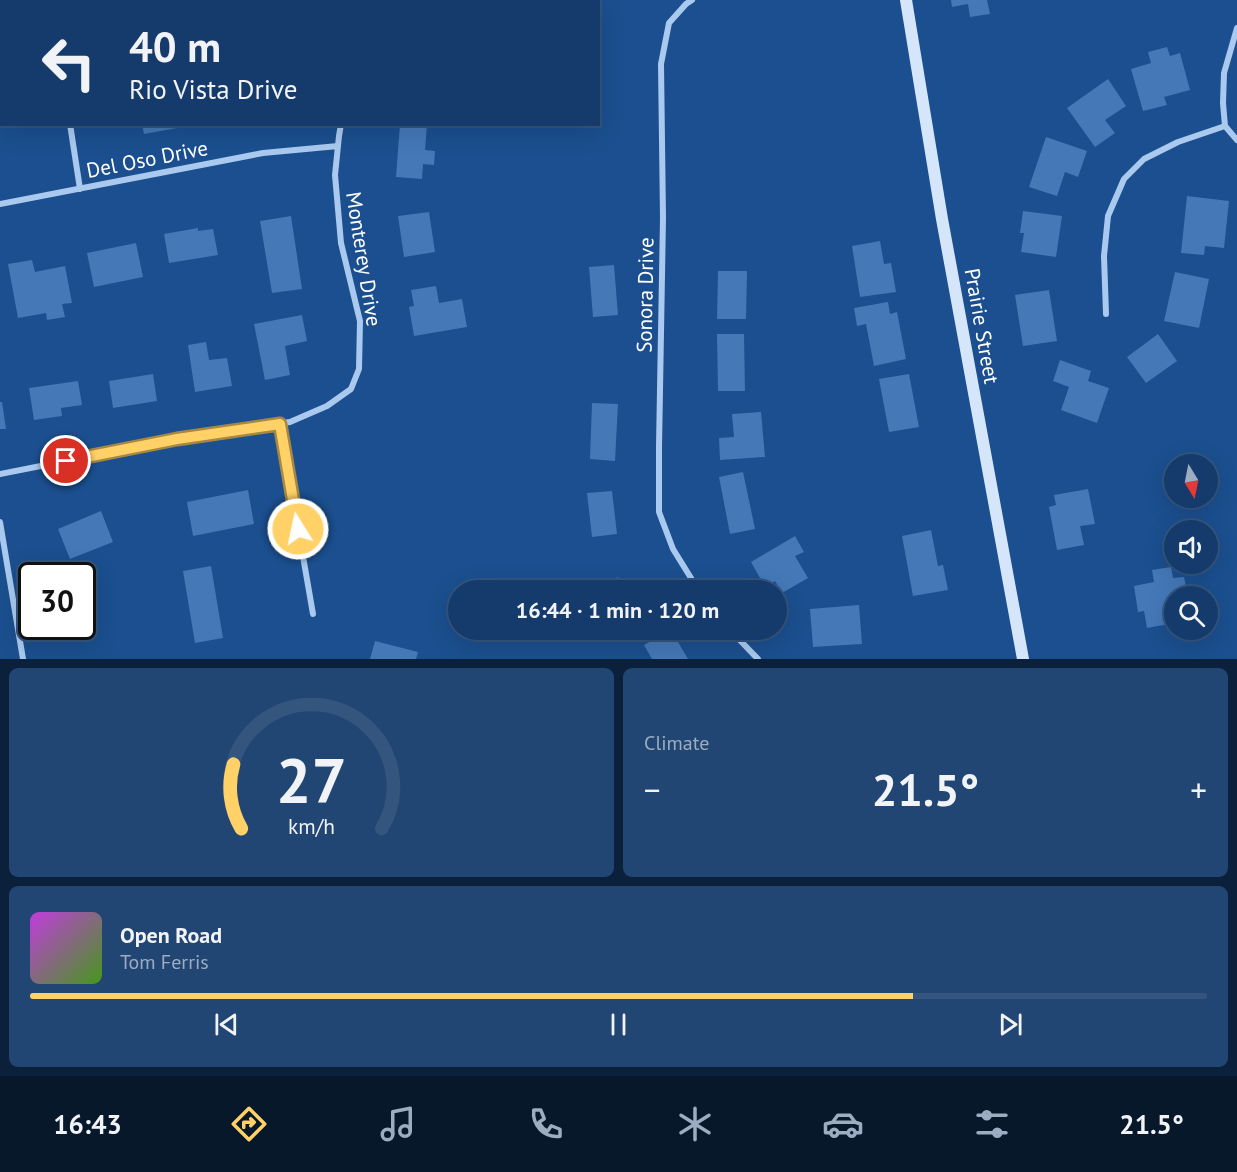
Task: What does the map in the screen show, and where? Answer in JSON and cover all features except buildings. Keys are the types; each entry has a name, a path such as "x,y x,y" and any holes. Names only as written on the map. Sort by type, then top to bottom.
{"street":[{"name":"Sonora Drive","path":"692,0 669,23 661,64 663,218 659,512 673,549 692,580"},
{"name":"Prairie Street","path":"906,0 942,219 1023,659"},
{"path":"1237,28 1224,73 1223,103 1225,126 1237,140"},
{"path":"70,126 80,189"},
{"name":"Monterey Drive","path":"0,474 177,439 290,422 327,406 351,389 359,369 360,321 341,243 335,175 341,126"},
{"path":"1106,314 1104,256 1108,216 1124,179 1144,159 1178,142 1225,126"},
{"name":"Del Oso Drive","path":"0,204 262,153 338,146"},
{"path":"280,424 313,614"},
{"path":"0,522 23,659"},
{"path":"740,640 758,659"}],"route":[{"path":"66,461 177,439 280,424 298,529"}]}
